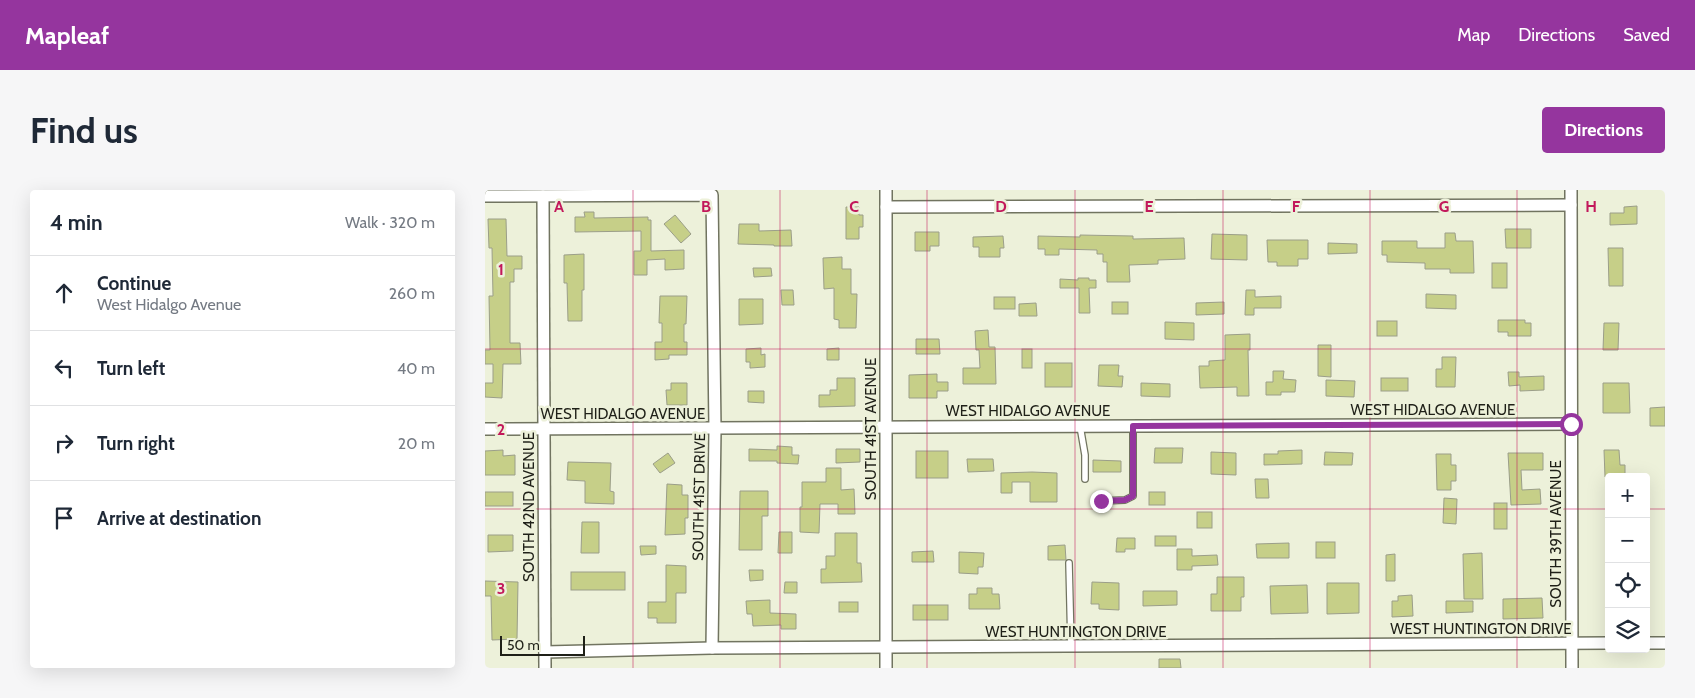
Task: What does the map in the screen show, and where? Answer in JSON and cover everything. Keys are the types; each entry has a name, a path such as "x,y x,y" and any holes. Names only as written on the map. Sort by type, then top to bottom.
{"street":[{"name":"SOUTH 41ST AVENUE","path":"885,668 886,190"},
{"name":"SOUTH 39TH AVENUE","path":"1571,190 1572,668"},
{"name":"SOUTH 41ST DRIVE","path":"543,196 712,195 715,428 712,648"},
{"path":"485,196 543,196"},
{"name":"SOUTH 42ND AVENUE","path":"543,196 545,668"},
{"path":"886,208 1571,205"},
{"name":"WEST HIDALGO AVENUE","path":"485,429 1571,424"},
{"name":"WEST HUNTINGTON DRIVE","path":"545,652 712,648 1605,643"},
{"path":"1650,643 1665,643"}],"lane":[{"path":"1080,426 1085,455 1085,479"},
{"path":"1101,501 1125,500 1133,496 1133,426"},
{"path":"1069,563 1071,647"}],"building":[{"path":"1637,206 1637,224 1610,225 1610,213 1624,213 1624,207"},
{"path":"846,207 859,207 859,215 863,215 863,227 859,227 859,239 846,239"},
{"path":"584,212 594,212 594,218 648,217 648,220 651,220 651,251 684,250 684,269 665,270 665,259 647,260 647,275 634,275 634,251 641,251 641,231 575,232 575,217 585,217"},
{"path":"675,215 691,234 681,243 664,224"},
{"path":"488,219 506,219 507,256 522,256 522,269 514,269 514,282 510,282 510,343 520,343 521,364 503,364 502,398 485,397 485,383 493,383 493,364 485,364 485,350 490,350 489,296 493,296 492,248 489,248"},
{"path":"739,224 759,224 759,231 791,230 792,246 738,244"},
{"path":"1505,229 1531,229 1531,248 1506,248"},
{"path":"915,232 939,232 939,246 930,246 930,251 915,251"},
{"path":"1445,233 1455,233 1456,241 1473,241 1474,273 1450,273 1450,269 1425,269 1425,263 1387,262 1387,255 1382,255 1382,241 1417,241 1417,248 1445,248"},
{"path":"1212,234 1247,235 1247,260 1211,259"},
{"path":"1080,235 1133,236 1133,239 1184,238 1185,259 1158,260 1158,264 1129,265 1130,282 1107,282 1107,262 1103,262 1103,254 1097,254 1097,250 1059,249 1059,255 1045,255 1045,249 1038,249 1038,236 1080,237"},
{"path":"1003,236 1004,248 1000,248 1000,257 979,257 979,247 973,247 973,237"},
{"path":"1267,240 1308,240 1308,259 1298,259 1298,266 1277,266 1277,262 1268,262"},
{"path":"1328,243 1357,244 1357,253 1328,254"},
{"path":"1608,248 1623,248 1623,286 1609,286"},
{"path":"584,254 582,321 568,321 567,283 564,283 564,255"},
{"path":"842,257 842,269 851,269 851,294 857,294 856,328 839,328 839,320 834,319 834,288 824,289 823,258"},
{"path":"1492,263 1507,263 1507,288 1492,288"},
{"path":"753,268 771,268 772,276 754,277"},
{"path":"1078,278 1096,280 1096,288 1089,288 1090,313 1079,313 1079,288 1060,288 1060,279 1078,280"},
{"path":"781,290 793,290 794,305 782,305"},
{"path":"1246,290 1255,290 1255,297 1281,296 1281,308 1254,308 1254,315 1245,315"},
{"path":"1426,294 1456,295 1456,309 1426,308"},
{"path":"660,296 687,296 684,342 687,342 687,355 669,355 669,359 655,360 655,342 662,342 662,323 659,323"},
{"path":"994,297 1015,297 1015,309 994,309"},
{"path":"739,299 763,299 763,324 739,325"},
{"path":"1112,302 1128,302 1128,314 1112,314"},
{"path":"1224,302 1224,314 1196,315 1196,303"},
{"path":"1036,303 1037,316 1019,316 1019,304"},
{"path":"1498,320 1525,320 1525,323 1531,323 1531,336 1508,336 1508,332 1498,332"},
{"path":"1377,321 1397,321 1397,336 1377,336"},
{"path":"1165,322 1194,323 1194,340 1165,339"},
{"path":"1604,323 1619,323 1618,350 1603,350"},
{"path":"988,330 989,347 995,347 996,384 963,384 963,368 980,368 979,350 976,350 975,331"},
{"path":"1250,334 1250,350 1248,350 1249,396 1237,396 1237,387 1200,388 1199,366 1209,366 1209,361 1225,360 1225,335"},
{"path":"916,339 939,339 940,354 916,354"},
{"path":"1318,345 1331,345 1331,377 1318,376"},
{"path":"761,348 761,355 765,354 765,367 750,368 750,362 746,362 746,349"},
{"path":"839,348 839,360 827,360 827,349"},
{"path":"1022,349 1032,349 1032,368 1022,368"},
{"path":"1442,357 1456,357 1455,387 1436,387 1436,369 1442,369"},
{"path":"1045,363 1072,363 1072,387 1045,387"},
{"path":"1099,365 1119,365 1118,376 1123,376 1122,387 1098,386"},
{"path":"1273,371 1284,371 1283,379 1296,380 1295,392 1281,392 1281,395 1266,395 1266,382 1273,382"},
{"path":"1508,372 1519,372 1519,377 1544,376 1544,390 1520,391 1520,385 1509,386"},
{"path":"937,374 937,382 948,382 948,391 937,391 937,398 909,398 909,375"},
{"path":"837,378 855,378 855,406 819,407 819,395 830,395 830,390 837,390"},
{"path":"1381,378 1408,378 1408,391 1381,391"},
{"path":"1326,380 1355,381 1354,397 1326,396"},
{"path":"671,383 687,383 687,405 667,405 666,390 671,390"},
{"path":"1141,383 1170,384 1170,397 1141,396"},
{"path":"1603,383 1629,383 1630,413 1603,413"},
{"path":"748,391 764,391 764,403 748,402"},
{"path":"1665,407 1665,426 1650,426 1650,408"},
{"path":"777,446 792,447 792,455 799,455 798,464 777,463 777,461 749,461 749,449 777,450"},
{"path":"1155,448 1183,448 1182,463 1154,463"},
{"path":"836,449 860,449 860,462 836,463"},
{"path":"503,450 503,456 515,455 515,475 485,475 485,451"},
{"path":"1302,450 1302,464 1264,465 1264,454 1278,454 1278,451"},
{"path":"1604,450 1619,450 1620,465 1625,465 1625,473 1605,473 1605,477"},
{"path":"916,451 948,451 948,478 916,478"},
{"path":"1211,452 1236,453 1236,475 1211,474"},
{"path":"1325,452 1353,453 1352,465 1324,465"},
{"path":"668,453 675,463 660,473 653,464"},
{"path":"1508,453 1543,453 1543,470 1521,470 1522,490 1540,489 1541,504 1511,505"},
{"path":"1436,454 1451,454 1451,465 1456,465 1456,481 1451,481 1451,490 1437,490"},
{"path":"967,459 993,459 994,471 968,472"},
{"path":"1093,460 1121,461 1121,472 1093,472"},
{"path":"568,462 611,463 610,491 614,492 614,504 585,503 585,481 567,480"},
{"path":"826,468 841,468 841,490 854,489 855,514 838,514 838,504 820,504 819,533 800,532 802,482 826,482"},
{"path":"1001,473 1057,473 1057,502 1030,502 1030,482 1012,482 1012,493 1001,493"},
{"path":"1255,479 1268,479 1269,498 1256,498"},
{"path":"667,484 682,485 682,495 688,495 688,518 685,518 685,534 665,535"},
{"path":"740,491 768,491 768,516 762,516 762,550 739,550"},
{"path":"485,492 513,492 513,506 485,506"},
{"path":"1149,492 1165,492 1165,505 1149,505"},
{"path":"1444,498 1457,499 1456,524 1443,523"},
{"path":"1494,503 1507,503 1507,529 1494,529"},
{"path":"1197,512 1212,512 1212,528 1197,528"},
{"path":"582,522 599,522 599,553 581,553"},
{"path":"779,532 792,532 792,553 778,553"},
{"path":"835,533 857,533 857,563 861,563 862,582 821,583 821,569 826,569 826,556 835,556"},
{"path":"488,535 513,535 513,551 488,552"},
{"path":"1155,536 1176,536 1176,546 1155,546"},
{"path":"1117,538 1135,538 1135,549 1125,549 1125,552 1116,552"},
{"path":"1316,542 1335,542 1335,558 1316,558"},
{"path":"1289,543 1289,558 1257,558 1256,544"},
{"path":"1065,545 1066,560 1048,560 1048,546"},
{"path":"640,546 656,546 656,554 641,555"},
{"path":"1177,549 1192,549 1192,556 1217,555 1218,565 1192,566 1192,570 1177,570"},
{"path":"933,551 934,562 912,562 912,552"},
{"path":"959,552 984,553 983,567 978,567 978,574 959,573"},
{"path":"1482,553 1483,599 1464,599 1463,554"},
{"path":"1395,554 1395,581 1386,581 1386,555"},
{"path":"666,565 686,566 686,593 676,593 676,623 657,623 657,618 648,618 648,602 666,602"},
{"path":"749,570 763,570 763,580 750,581"},
{"path":"571,572 625,572 625,590 571,590"},
{"path":"1217,577 1244,577 1244,597 1241,597 1241,611 1211,611 1211,594 1217,594"},
{"path":"485,581 518,582 517,639 492,640 491,596 485,596"},
{"path":"785,582 797,582 797,593 784,593"},
{"path":"1092,582 1119,583 1119,610 1099,609 1099,604 1091,604"},
{"path":"1327,583 1359,583 1359,613 1327,614"},
{"path":"1307,585 1308,613 1271,614 1270,586"},
{"path":"977,588 992,588 992,594 999,594 1000,609 969,609 969,594 977,594"},
{"path":"1143,591 1177,591 1177,605 1143,606"},
{"path":"1412,595 1413,616 1392,617 1392,601 1398,601 1398,596"},
{"path":"1542,598 1543,618 1503,619 1503,599"},
{"path":"770,600 770,613 796,614 796,629 781,629 781,625 753,626 752,614 747,614 746,601"},
{"path":"1446,601 1473,601 1473,612 1446,613"},
{"path":"839,602 858,602 858,612 839,612"},
{"path":"913,605 948,605 948,620 913,620"},
{"path":"1159,659 1180,659 1181,668 1159,668"}],"route":[{"path":"1101,501 1125,500 1133,496 1133,426 1571,424"}]}
